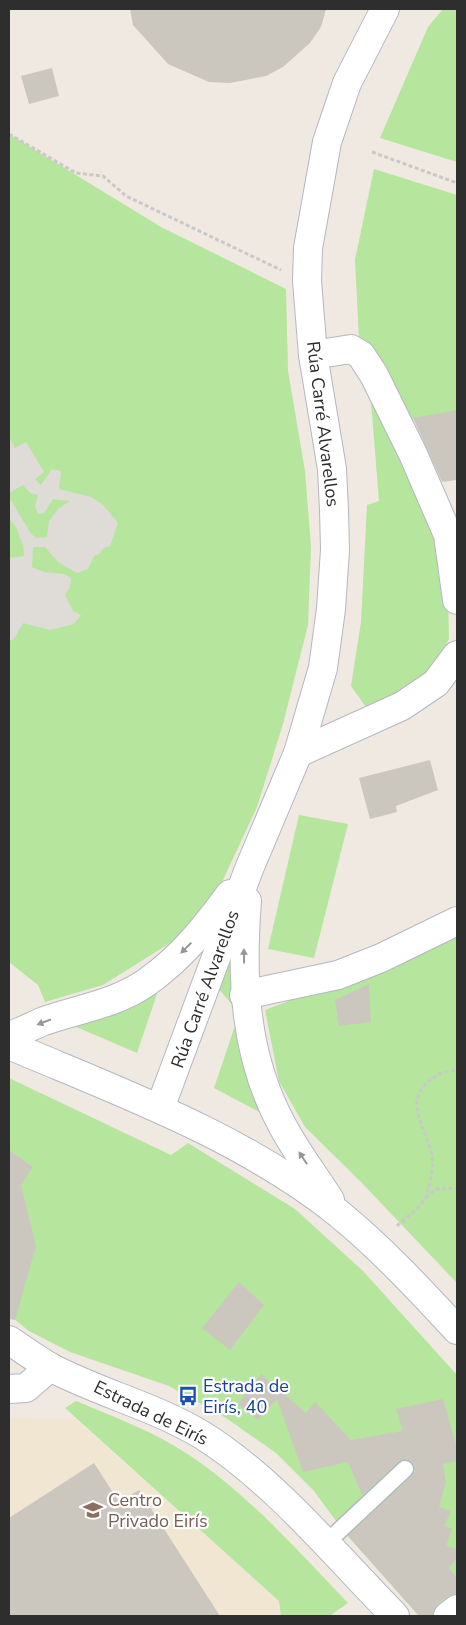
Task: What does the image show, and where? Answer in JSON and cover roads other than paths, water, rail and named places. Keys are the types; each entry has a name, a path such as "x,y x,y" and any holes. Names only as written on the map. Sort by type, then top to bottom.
{"street":[{"name":"Rúa Carré Alvarellos","path":"160,1108 249,869 298,754 323,668 331,609 335,550 332,469 313,355 307,280 313,212 327,142 347,83 385,9"},
{"path":"313,355 351,349 361,355 374,375 413,454 448,535 454,552 457,600"},
{"path":"298,754 402,706 436,682 457,656"},
{"name":"Rúa Carré Alvarellos","path":"249,869 244,947 244,996 257,1064 268,1096 281,1124 339,1214"},
{"path":"9,1036 42,1022 107,1002 145,983 174,960 200,935 249,869"},
{"path":"244,996 338,975 381,958 457,921"},
{"path":"9,1045 160,1108 250,1155 296,1182 339,1214 399,1270 457,1330"},
{"name":"Estrada de Eirís","path":"9,1340 50,1367 161,1414 201,1435 239,1461 325,1544 395,1616"},
{"path":"9,1390 26,1388 50,1367"},
{"path":"448,1616 457,1609"}],"lane":[{"path":"325,1544 405,1470"}],"place":[{"name":"Estrada de Eirís, 40","path":"188,1396"},
{"name":"Centro Privado Eirís","path":"93,1510"}]}
